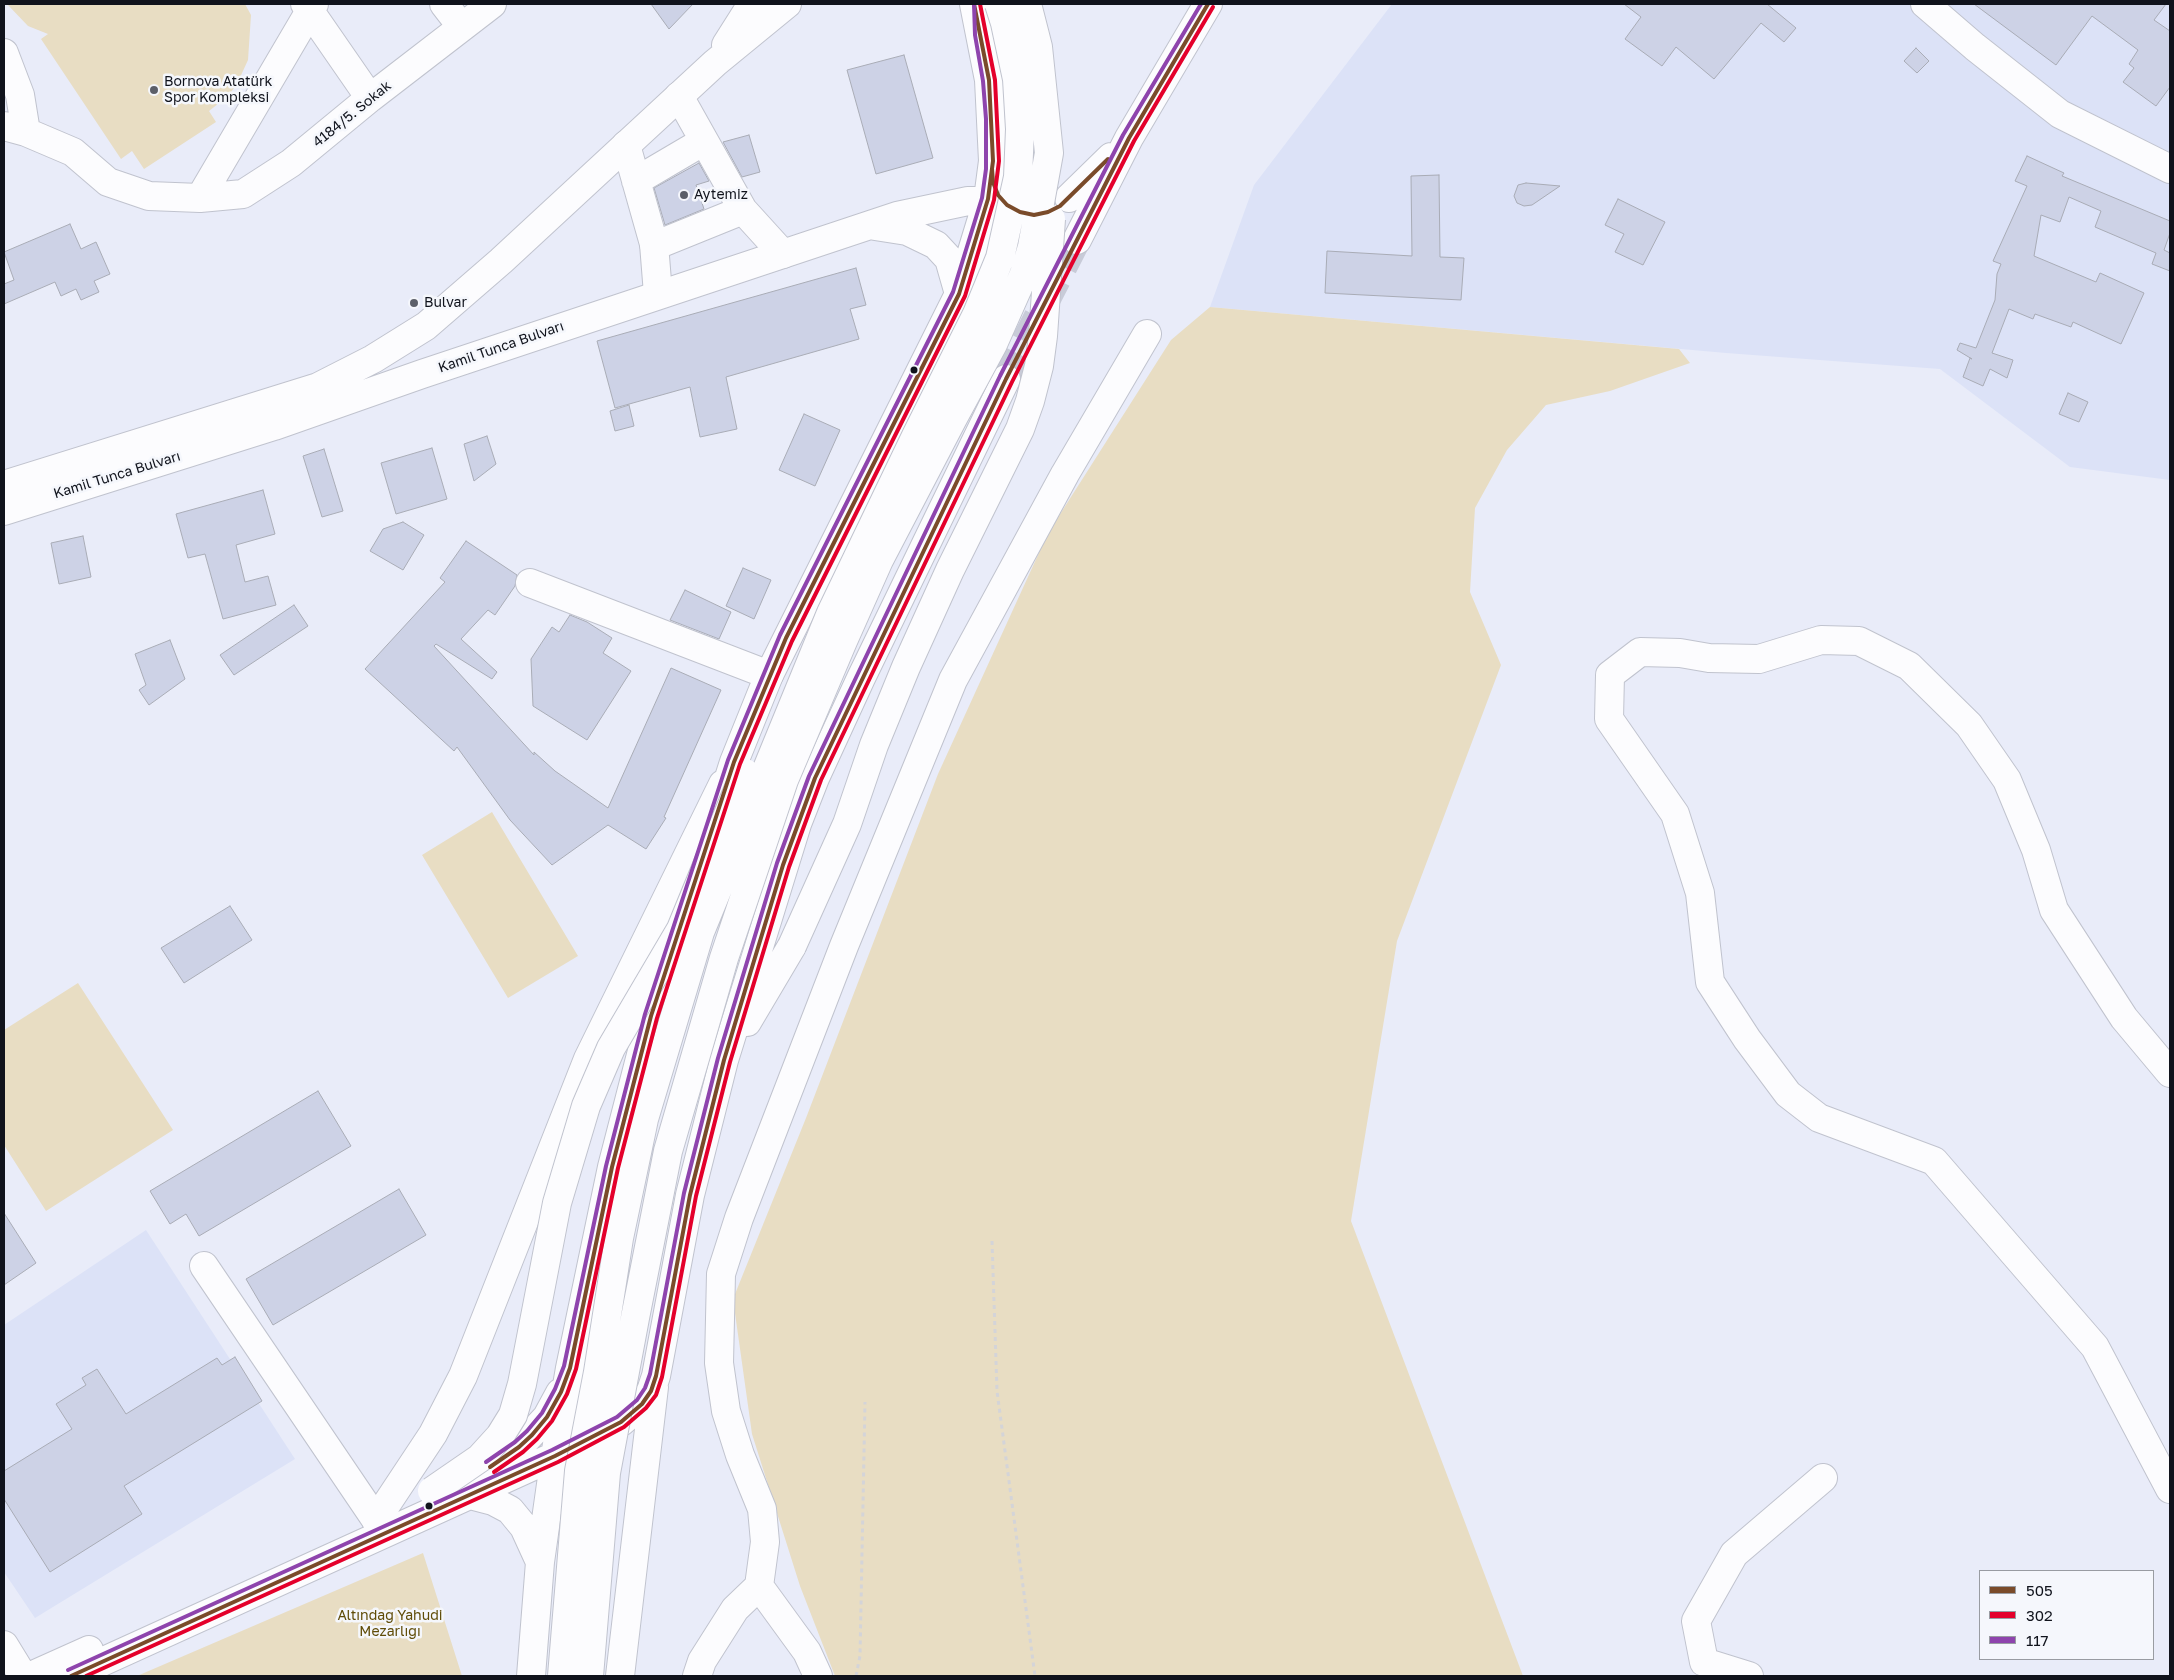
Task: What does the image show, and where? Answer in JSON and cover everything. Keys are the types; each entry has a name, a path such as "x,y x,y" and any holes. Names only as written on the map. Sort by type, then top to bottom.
{"main road":[{"path":"444,4 461,26"},
{"name":"4184/5. Sokak","path":"15,129 73,152 108,182 149,196 200,198 243,194 291,163 461,26 492,4"},
{"path":"715,63 752,4"},
{"name":"Kamil Tunca Bulvarı","path":"4,485 318,386 373,359 426,326 501,261 715,63 787,4"},
{"path":"530,1676 540,1562 570,1368 612,1167 651,1016 734,762 769,675 959,294 995,199 989,80 974,4"},
{"path":"980,4 981,35"},
{"path":"562,1676 579,1471 598,1372 619,1238 644,1119 700,932 831,613 977,314 1000,258 1018,177 1020,129 1017,79 999,4"},
{"path":"724,1060 792,946 847,824 874,745 906,667 950,570 1020,429 1030,401 1038,366 1049,268 1052,211 1049,154 1038,47 1027,4"},
{"path":"1077,240 1129,138 1208,4"},
{"path":"1925,4 1975,47 2060,114 2170,169"},
{"path":"200,198 309,6 370,98"},
{"path":"4,53 20,95 15,129"},
{"path":"679,96 743,210 783,254"},
{"path":"1069,198 1129,138"},
{"path":"636,181 704,141"},
{"path":"626,145 654,246 658,294"},
{"path":"589,1676 606,1473 635,1318 668,1151 724,958 784,780 843,641 879,560 993,344 1024,274 1036,231 1049,154"},
{"name":"Kamil Tunca Bulvarı","path":"4,511 274,426 658,294 871,226 896,216 922,210 995,199"},
{"path":"654,246 743,210"},
{"path":"871,226 907,231 936,245 949,260 959,294"},
{"path":"697,1676 702,1661 734,1609 759,1586 765,1542 762,1509 740,1455 726,1411 719,1363 721,1274 739,1218 844,946 953,680 1064,474 1147,334"},
{"path":"620,1676 656,1376 690,1195 724,1060 797,824 815,778 861,678 1006,379"},
{"path":"530,583 769,675"},
{"path":"31,1676 388,1514 432,1491 480,1458 500,1436 513,1415 522,1384 559,1195 579,1126 595,1082 618,1035 681,928 715,843 781,694 801,657 831,613"},
{"path":"786,638 810,623 823,621 842,627 856,640 862,652 861,678"},
{"path":"2170,1073 2124,1018 2054,910 2036,850 2007,780 1969,724 1909,666 1859,641 1821,640 1759,659 1709,658 1680,653 1640,652 1610,675 1609,719 1675,814 1700,893 1710,982 1747,1039 1788,1094 1819,1118 1934,1161 2095,1347 2170,1489"},
{"path":"388,1514 463,1376 588,1059 734,762"},
{"path":"612,1167 609,1182 612,1195 620,1208 630,1216 644,1221 658,1221 671,1216 682,1208 690,1195"},
{"path":"204,1266 388,1514"},
{"path":"388,1514 446,1492 493,1465 519,1447 547,1417 556,1404 570,1368"},
{"path":"71,1676 555,1456 607,1430 632,1414 651,1390 656,1376"},
{"path":"1749,1676 1704,1662 1696,1621 1734,1554 1823,1478"},
{"path":"470,1495 493,1501 510,1510 524,1528 540,1562"},
{"path":"759,1586 807,1652 818,1676"},
{"path":"4,1644 24,1676"}],"path":[{"path":"992,1241 997,1392 1035,1676"},
{"path":"856,1676 860,1656 865,1402"}],"shaded area":[{"path":"1392,4 2170,4 2170,480 2070,467 1940,369 1726,353 1210,307 1254,185"},
{"path":"146,1230 295,1459 35,1618 4,1572 4,1325"}],"green space":[{"name":"Bornova Atatürk Spor Kompleksi","path":"7,4 245,4 251,15 248,60 237,84 228,96 209,111 216,122 144,169 132,151 121,159 41,39 48,34 28,26"},
{"path":"1210,307 1679,349 1690,363 1610,391 1546,405 1507,450 1475,508 1470,592 1501,665 1397,941 1351,1221 1523,1676 835,1676 800,1586 752,1434 733,1299 806,1118 938,774 1048,533 1171,340"},
{"path":"492,812 578,956 508,998 422,855"},
{"path":"78,983 173,1130 46,1211 4,1145 4,1030"},
{"name":"Altındağ Yahudi Mezarlığı","path":"423,1553 462,1676 137,1676"}],"building":[{"path":"651,4 693,4 669,29"},
{"path":"1624,4 1767,4 1796,28 1784,42 1761,23 1714,79 1676,47 1662,66 1625,39 1641,17"},
{"path":"1974,4 2166,4 2154,20 2170,31 2170,87 2156,106 2123,82 2134,68 2129,64 2138,50 2092,16 2056,65"},
{"path":"1916,48 1929,61 1917,73 1904,61"},
{"path":"904,55 933,158 876,174 847,70"},
{"path":"749,135 760,172 742,177 723,142"},
{"path":"2027,156 2064,173 2062,176 2170,221 2170,233 2164,250 2170,253 2170,271 2152,264 2156,253 2095,227 2101,211 2069,197 2060,222 2041,215 2034,256 2096,282 2100,273 2144,293 2121,344 2073,322 2071,327 2035,314 2033,319 2009,309 1992,353 2013,360 2007,378 1990,369 1983,386 1963,377 1970,358 1972,359 1957,350 1960,343 1976,348 1995,300 1997,274 2001,264 1993,261 2027,186 2015,181"},
{"path":"699,163 709,181 696,185 704,209 665,225 654,188"},
{"path":"1439,175 1440,257 1464,258 1461,300 1325,293 1327,251 1412,256 1411,176"},
{"path":"1526,183 1560,186 1532,205 1524,206 1517,203 1514,196 1518,185"},
{"path":"1618,199 1665,222 1643,265 1615,252 1624,234 1605,225"},
{"path":"70,224 81,249 96,242 110,274 94,281 99,292 81,300 76,289 61,296 55,282 4,304 4,284 14,280 4,252"},
{"path":"856,268 866,305 850,309 859,339 726,377 737,429 700,437 690,387 615,408 597,341"},
{"path":"2068,393 2088,402 2079,422 2059,414"},
{"path":"629,405 634,426 615,431 610,411"},
{"path":"804,414 840,430 815,486 779,470"},
{"path":"487,436 496,464 474,481 464,444"},
{"path":"432,448 447,499 396,514 381,463"},
{"path":"324,449 343,511 322,517 303,456"},
{"path":"263,490 275,534 236,545 245,582 268,576 276,605 223,619 205,554 188,558 176,514"},
{"path":"403,522 424,535 403,570 370,551 383,529"},
{"path":"83,536 91,577 59,584 51,543"},
{"path":"466,541 517,575 515,586 495,615 488,610 461,639 497,672 492,679 436,644 434,646 534,755 534,752 555,771 608,808 671,668 721,690 664,817 666,818 646,849 608,825 552,865 510,820 457,747 454,751 365,669 445,582 440,578"},
{"path":"743,568 771,580 754,619 726,606"},
{"path":"685,590 731,612 719,639 670,620"},
{"path":"294,605 308,626 234,675 220,655"},
{"path":"570,615 587,622 612,638 603,653 631,671 587,740 533,706 531,659 552,627 559,632"},
{"path":"170,640 185,679 149,705 139,690 146,685 135,654"},
{"path":"230,906 252,940 184,983 161,948"},
{"path":"318,1091 351,1146 199,1236 186,1214 170,1224 150,1191"},
{"path":"399,1189 426,1235 273,1325 246,1279"},
{"path":"4,1213 36,1263 4,1285"},
{"path":"235,1357 262,1401 124,1486 142,1514 50,1572 4,1499 4,1471 72,1429 56,1404 86,1385 82,1378 97,1369 126,1414 217,1358 222,1365"}],"tunnel":[{"path":"1006,379 1077,240"}],"transit line":[{"name":"505","path":"490,1467 519,1447 532,1435 547,1417 561,1392 570,1368 612,1167 651,1016 734,762 786,638 959,294 988,199 993,161 989,80 974,4"},
{"name":"117","path":"486,1462 515,1442 527,1431 542,1413 555,1389 564,1366 606,1166 645,1014 728,760 780,635 953,292 982,198 986,169 986,119 983,81 975,35 974,4"},
{"name":"302","path":"494,1472 523,1452 537,1439 552,1421 567,1394 576,1369 618,1168 657,1018 740,764 792,641 965,296 994,200 999,161 995,80 980,4"},
{"name":"117","path":"68,1670 552,1450 617,1417 637,1400 645,1388 650,1374 684,1193 718,1058 777,863 809,776 1000,376 1123,135 1201,4"},
{"name":"505","path":"71,1676 555,1456 621,1422 642,1404 651,1391 656,1376 690,1195 724,1060 783,865 815,778 1006,379 1129,138 1208,4"},
{"name":"302","path":"86,1676 558,1462 624,1427 646,1408 656,1395 662,1377 696,1196 730,1062 789,867 821,780 1012,382 1134,141 1213,7"},
{"name":"505","path":"992,169 993,182 998,195 1007,205 1020,212 1034,215 1048,212 1060,206 1108,159"}],"place":[{"name":"Bornova Atatürk Spor Kompleksi","path":"154,90"},
{"name":"Aytemiz","path":"684,195"},
{"name":"Bulvar","path":"414,303"}]}
